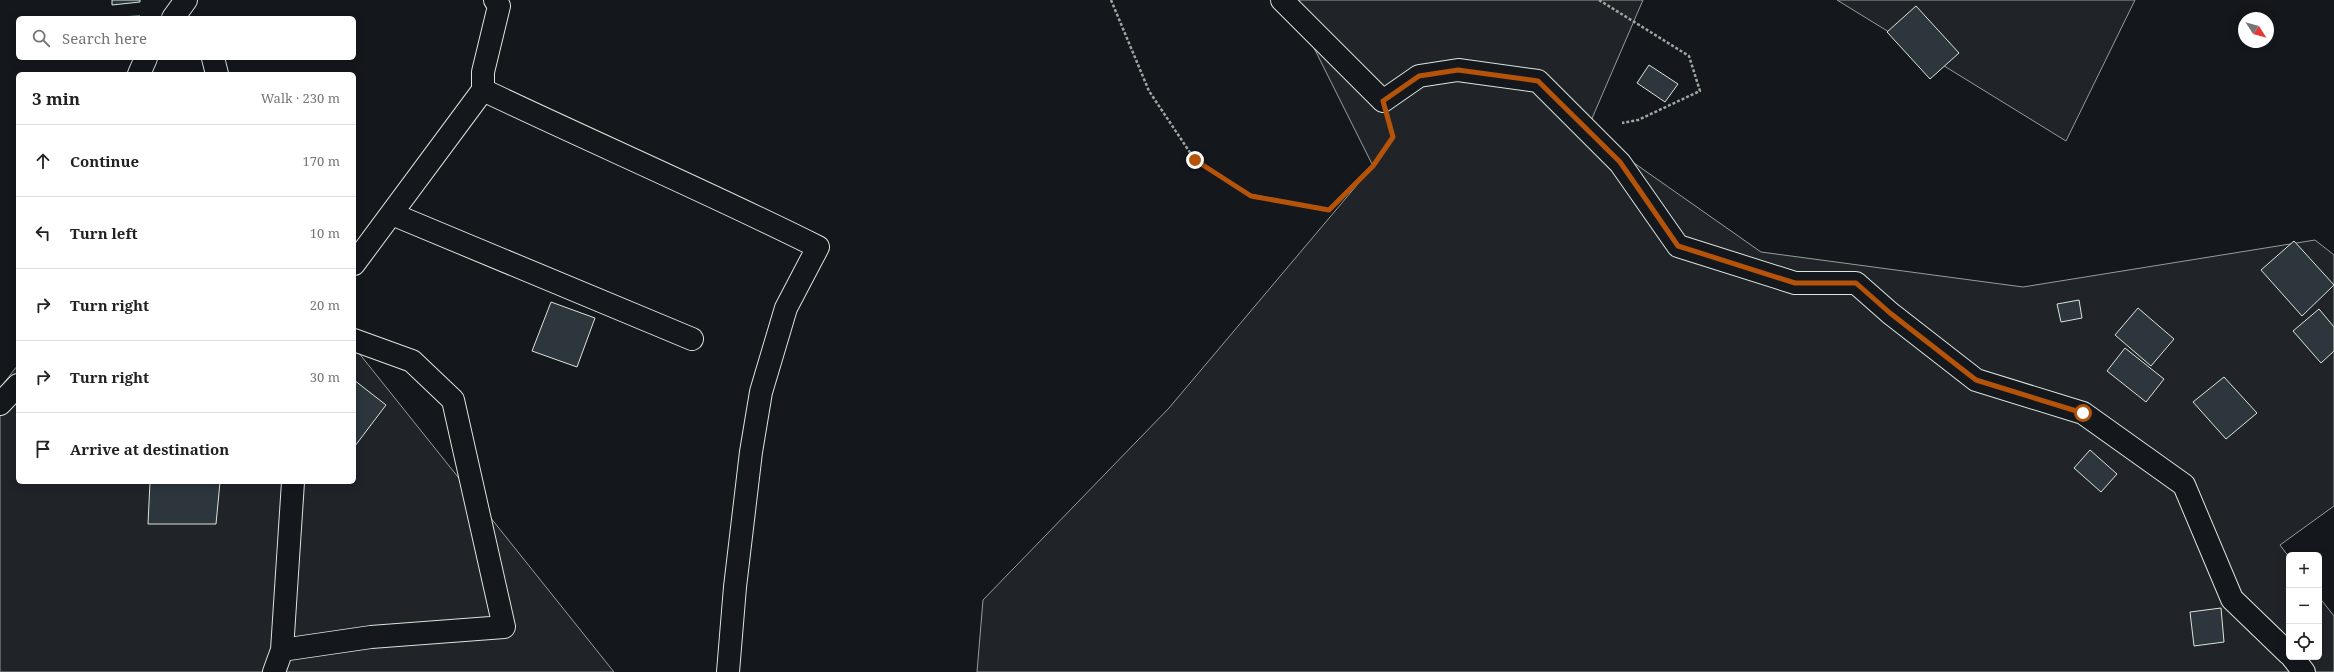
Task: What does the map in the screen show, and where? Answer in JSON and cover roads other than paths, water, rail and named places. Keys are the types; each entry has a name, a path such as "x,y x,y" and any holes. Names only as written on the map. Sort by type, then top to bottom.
{"street":[{"path":"174,16 186,0"},
{"path":"186,0 193,16"},
{"path":"356,261 483,90 483,72 500,6 495,0"},
{"path":"1282,0 1383,101 1419,76 1458,70 1538,81 1620,162 1678,246 1795,283 1856,283 1890,313 1976,380 2083,413 2184,485 2232,599 2286,651"},
{"path":"141,72 145,60"},
{"path":"214,60 216,72"},
{"path":"483,90 606,148 739,207 818,247 786,308 761,392 751,452 736,580 728,672"},
{"path":"392,214 692,339"},
{"path":"282,650 371,637 504,627 453,400 412,361 356,341"},
{"path":"0,404 16,387"},
{"path":"274,672 282,650 293,484"},
{"path":"2294,660 2304,672"}]}
